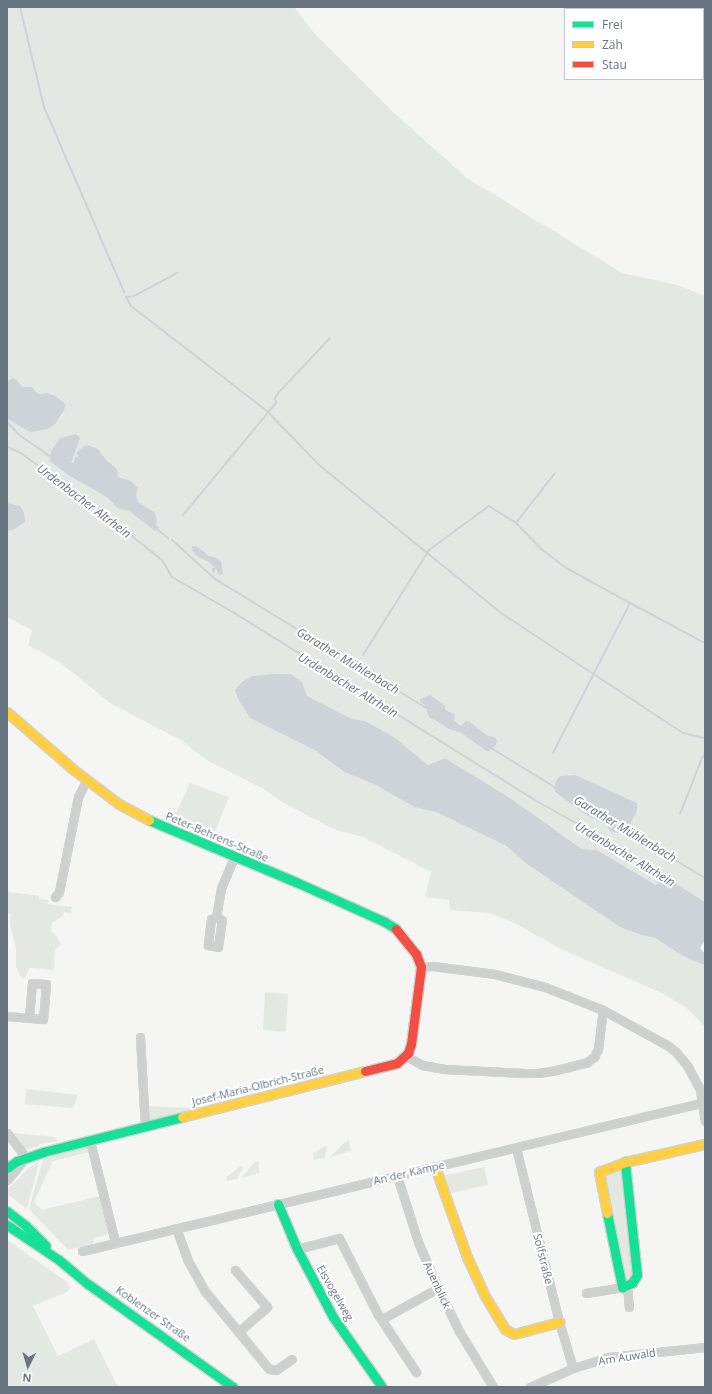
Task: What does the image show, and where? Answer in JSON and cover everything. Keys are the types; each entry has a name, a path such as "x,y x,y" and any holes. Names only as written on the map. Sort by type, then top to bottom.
{"street":[{"name":"Peter-Behrens-Straße","path":"7,712 119,804 154,823 234,858 296,882 385,922 397,930 406,940 416,954 421,967"},
{"path":"55,897 59,892 78,797 87,779"},
{"path":"216,917 221,888 234,858"},
{"path":"603,1010 598,1049 594,1057 587,1062 556,1070 531,1073 445,1069 422,1065 406,1056 411,1044 421,967 432,966 495,974 545,987 603,1010 667,1045 676,1052 688,1066 704,1103 705,1121"},
{"path":"7,1016 29,1018 43,1019 46,984 32,983 29,1018"},
{"path":"140,1037 145,1127"},
{"name":"Josef-Maria-Olbrich-Straße","path":"7,1168 26,1157 391,1065 406,1056"},
{"name":"An der Kämpe","path":"82,1251 704,1103"},
{"path":"7,1133 26,1157 7,1180"},
{"path":"90,1141 115,1242"},
{"path":"629,1307 599,1172 625,1162 705,1144"},
{"name":"Solfstraße","path":"516,1148 559,1322 573,1368"},
{"path":"586,1293 625,1287 632,1283 637,1275 625,1162"},
{"path":"436,1167 467,1257 485,1296 504,1329 514,1334 559,1322"},
{"name":"Auenblick","path":"397,1176 418,1242 438,1288 459,1330 492,1387"},
{"name":"Eisvogelweg","path":"278,1204 297,1250 333,1316 382,1387"},
{"name":"Koblenzer Straße","path":"7,1211 26,1226 59,1260"},
{"name":"Koblenzer Straße","path":"7,1225 59,1260 88,1284 233,1387"},
{"path":"176,1228 181,1246 194,1275 204,1290 271,1370 276,1370 292,1359"},
{"path":"297,1250 339,1238 377,1313 416,1372"},
{"path":"235,1270 267,1307 238,1332"},
{"path":"382,1319 438,1288"},
{"name":"Am Auwald","path":"530,1387 573,1368 610,1358 705,1347"}],"shaded area":[{"path":"7,7 294,7 314,33 394,113 467,178 622,273 678,285 705,296 705,902 663,876 656,885 597,850 582,849 510,798 445,758 428,765 394,737 365,721 352,719 307,696 302,682 250,718 315,750 344,772 374,784 414,807 436,812 505,845 528,865 620,927 638,934 655,938 685,957 705,965 705,1027 688,1009 664,994 565,951 512,922 489,913 450,910 449,900 425,897 431,872 363,837 336,830 277,799 264,789 205,759 181,740 110,703 61,663 28,645 32,630 7,617 7,531 13,530 20,506 7,503 7,419 30,432 60,419 64,411 56,396 48,393 38,394 22,387 11,378 7,382","holes":["425,705 450,711 454,720 461,726 466,722 470,722 488,736 494,737 486,751 460,732 451,730 429,717"]},
{"path":"190,783 229,797 212,839 176,823 174,818"},
{"path":"7,890 10,892 39,896 39,899 48,900 48,904 72,907 71,913 64,912 63,916 52,923 51,932 54,933 61,944 55,950 54,970 29,968 25,978 22,979 16,967 16,949 10,925 10,915 7,911"},
{"path":"265,992 288,994 286,1032 263,1030"},
{"path":"26,1089 78,1095 73,1108 25,1104"},
{"path":"146,1106 190,1108 190,1111 150,1120 147,1118"},
{"path":"14,1133 55,1137 58,1142 39,1144 39,1146 26,1149"},
{"path":"349,1140 351,1151 330,1157 345,1142"},
{"path":"326,1145 327,1148 325,1158 314,1160 313,1153"},
{"path":"86,1147 90,1152 53,1161 34,1202 42,1210 100,1196 109,1234 93,1238 94,1243 68,1250 29,1209 43,1160 52,1155"},
{"path":"258,1161 260,1173 241,1178 255,1162"},
{"path":"39,1162 27,1209 7,1194 7,1190 30,1167"},
{"path":"241,1166 243,1168 237,1179 227,1181 226,1177"},
{"path":"484,1167 488,1185 446,1194 442,1176"},
{"path":"606,1170 608,1174 621,1170 633,1274 629,1279 625,1278 603,1179"},
{"path":"7,1240 66,1281 70,1288 67,1292 33,1306 58,1356 94,1339 118,1387 7,1387"}],"water":[{"path":"12,378 16,379 22,387 32,387 38,394 48,393 56,396 65,404 64,411 55,424 47,429 30,432 7,419 7,382"},
{"path":"76,434 80,438 71,463 74,463 75,458 79,456 76,453 84,446 88,445 98,449 106,460 117,469 118,477 131,481 138,488 136,495 138,502 154,512 157,520 156,525 159,528 155,531 128,510 119,509 107,497 70,476 50,461 51,451 60,438"},
{"path":"7,503 20,506 24,513 25,522 13,530 7,531"},
{"path":"192,546 198,547 209,556 221,561 223,574 219,575 216,568 213,574 212,569 214,567 209,562 198,557 193,552"},
{"path":"290,674 302,682 307,696 352,719 365,721 394,737 428,765 445,758 510,798 582,849 597,850 656,885 663,876 705,902 705,940 700,948 705,954 705,965 685,957 655,938 638,934 620,927 528,865 505,845 436,812 414,807 374,784 344,772 315,750 250,718 238,699 235,690 242,682 253,676"},
{"path":"430,695 445,706 445,709 455,715 454,720 461,726 466,721 470,722 488,736 494,737 497,740 496,745 489,751 486,751 460,732 451,730 429,717 425,705 420,702 420,699"},
{"path":"575,775 637,803 637,811 629,826 636,838 633,840 624,834 610,831 607,825 586,815 555,792 555,782 560,776"}],"waterway":[{"path":"20,7 44,107 124,292"},
{"path":"126,297 134,296 177,273"},
{"path":"126,297 131,306 268,412 319,465 501,613 683,733 705,738"},
{"path":"183,515 276,403 275,398 279,392 330,338"},
{"name":"Garather Mühlenbach","path":"7,422 18,434 51,457"},
{"name":"Urdenbacher Altrhein","path":"7,447 19,452 81,496 162,560 172,577 236,614 533,799 583,827 664,878"},
{"path":"555,473 516,523 541,549 568,569 630,603"},
{"path":"363,655 429,550 489,506 516,523"},
{"name":"Garather Mühlenbach","path":"156,528 168,538"},
{"name":"Garather Mühlenbach","path":"172,540 215,579 428,709"},
{"path":"553,753 630,603 705,643"},
{"name":"Garather Mühlenbach","path":"491,748 556,788"},
{"path":"680,814 702,758 705,754"},
{"name":"Garather Mühlenbach","path":"633,835 705,878"}],"traffic: fast":[{"path":"149,820 296,882 385,922 396,929"},
{"path":"7,1168 17,1161 43,1152 182,1117"},
{"path":"607,1213 622,1287 632,1283 637,1275 625,1162"},
{"path":"278,1204 297,1249 333,1317 382,1387"},
{"path":"7,1211 26,1226 46,1246"},
{"path":"7,1225 59,1260 88,1284 233,1387"}],"traffic: slow":[{"path":"7,712 74,770 119,804 149,820"},
{"path":"182,1117 365,1071"},
{"path":"607,1213 599,1172 625,1162 705,1144"},
{"path":"435,1167 467,1257 485,1296 505,1329 514,1334 559,1322"}],"traffic: jam":[{"path":"365,1071 397,1063 408,1053 411,1044 421,967 416,954 396,929"}]}
